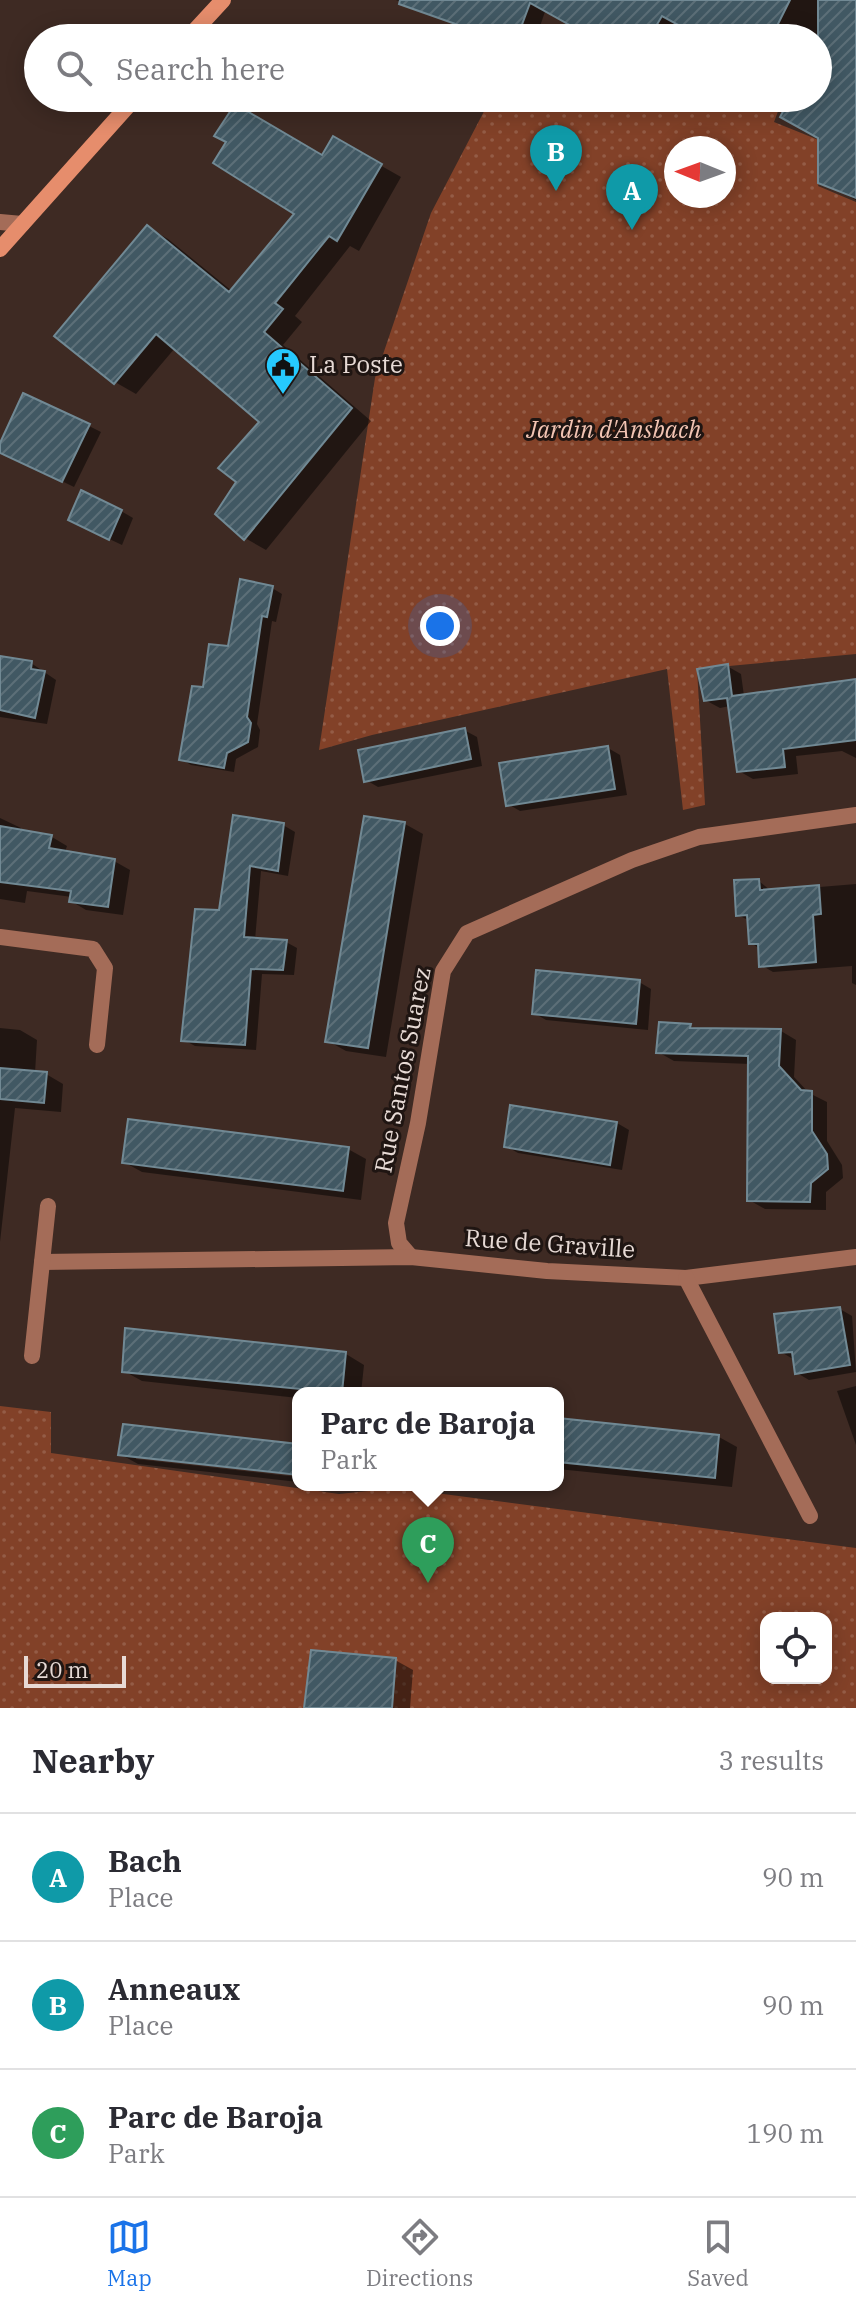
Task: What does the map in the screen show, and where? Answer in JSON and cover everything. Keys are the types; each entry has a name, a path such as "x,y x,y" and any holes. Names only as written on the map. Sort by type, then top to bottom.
{"street":[{"path":"201,24 223,0"},
{"path":"0,249 122,112"},
{"path":"0,222 22,224"},
{"name":"Rue Santos Suarez","path":"411,1257 399,1243 396,1223 418,1123 443,971 467,933 632,860 699,837 856,815"},
{"path":"0,937 93,949 105,968 97,1045"},
{"path":"32,1356 48,1206"},
{"path":"42,1262 411,1257"},
{"name":"Rue de Graville","path":"411,1257 547,1271 686,1278 856,1257"},
{"path":"686,1278 810,1516"}],"green space":[{"name":"Jardin d'Ansbach","path":"484,112 778,112 774,122 831,145 818,186 856,202 856,654 697,669 705,805 683,810 667,669 372,735 319,750 375,378 431,213"},
{"path":"0,1406 51,1412 51,1453 292,1487 292,1491 339,1494 421,1491 856,1548 856,1708 0,1708"}],"building":[{"path":"400,0 790,0 778,24 677,24 662,16 657,24 568,24 530,3 522,24 455,24 399,4"},
{"path":"818,0 856,0 856,198 818,183 818,138 780,117 783,112 832,112 832,24 818,24"},
{"name":"La Poste","path":"230,112 249,112 322,155 333,136 382,164 337,241 329,236 275,303 283,309 264,332 352,408 244,540 215,514 236,482 218,468 259,422 156,334 114,384 54,336 147,225 229,292 294,214 213,163 226,142 214,136"},
{"path":"23,393 90,424 62,482 0,453 0,443"},
{"path":"81,490 122,510 109,540 68,520"},
{"path":"240,579 273,586 267,617 262,616 247,717 251,723 248,742 227,753 224,768 179,760 192,686 203,687 209,644 228,646"},
{"path":"0,656 32,661 31,669 45,671 35,718 0,710"},
{"path":"728,664 732,696 856,679 856,740 783,749 785,767 737,772 727,698 704,701 697,669"},
{"path":"465,728 471,759 364,782 358,750"},
{"path":"608,746 615,789 506,806 499,763"},
{"path":"233,815 284,823 278,871 250,866 244,937 287,940 283,970 251,969 245,1045 181,1041 195,909 219,910"},
{"path":"364,816 405,822 368,1048 325,1042"},
{"path":"0,826 52,835 49,848 115,859 108,907 69,902 71,891 0,882"},
{"path":"759,879 760,890 819,885 821,914 813,915 816,962 759,967 758,944 749,944 747,915 736,916 734,880"},
{"path":"536,970 640,980 636,1024 532,1014"},
{"path":"659,1022 691,1024 690,1028 781,1029 779,1066 801,1090 812,1091 812,1131 827,1154 828,1169 811,1183 810,1202 747,1201 748,1056 656,1053"},
{"path":"0,1068 47,1072 44,1103 0,1099"},
{"path":"510,1105 617,1122 610,1165 504,1147"},
{"path":"128,1119 349,1147 343,1191 122,1163"},
{"path":"840,1307 850,1365 795,1374 792,1352 779,1353 774,1314"},
{"path":"125,1328 346,1352 343,1387 292,1388 122,1372"},
{"path":"564,1419 719,1435 715,1478 564,1463"},
{"path":"123,1424 292,1443 292,1474 118,1455"},
{"path":"311,1650 396,1658 392,1708 304,1708"}],"place":[{"name":"Anneaux","path":"556,191"},
{"name":"Bach","path":"632,230"},
{"name":"La Poste","path":"283,396"},
{"name":"Parc de Baroja","path":"428,1583"}]}
